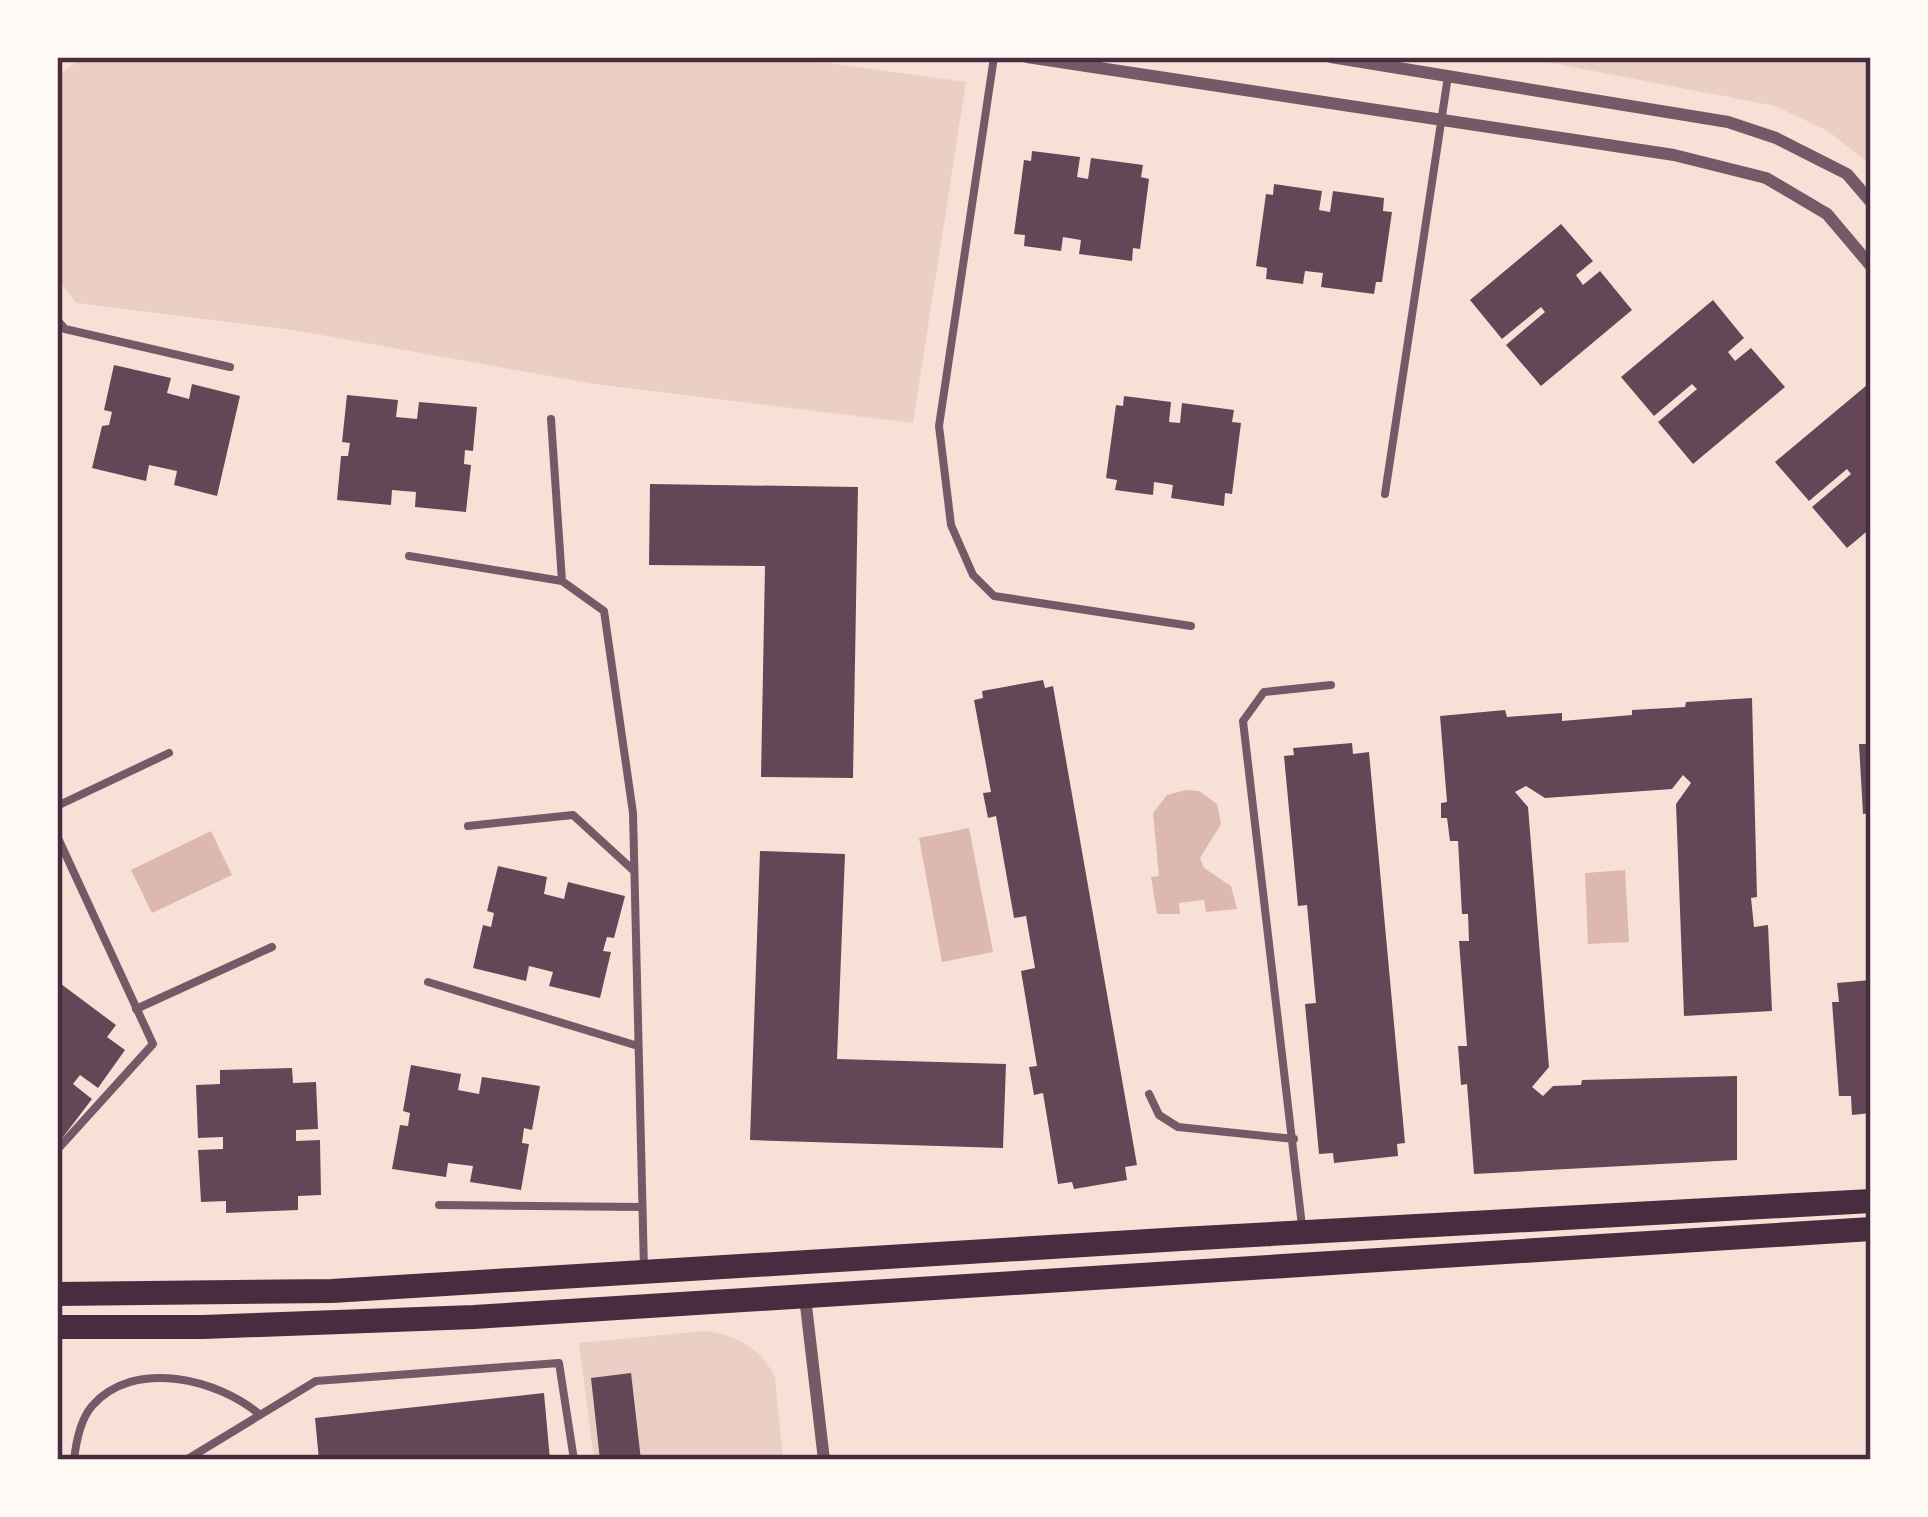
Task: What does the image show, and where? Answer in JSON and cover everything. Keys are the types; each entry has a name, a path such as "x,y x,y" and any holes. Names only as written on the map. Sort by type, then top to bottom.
{"main road":[{"path":"57,1294 332,1291 1871,1201"},
{"path":"57,1327 474,1317 1871,1229"}],"street":[{"path":"1027,57 1674,155 1766,178 1828,214 1871,266"},
{"path":"1331,57 1728,122 1777,138 1847,174 1871,202"},
{"path":"805,1297 824,1460"}],"lane":[{"path":"994,57 939,426 951,525 973,575 994,596 1191,626"},
{"path":"1385,494 1448,75"},
{"path":"57,320 65,329 230,367"},
{"path":"551,419 562,581"},
{"path":"409,556 562,581 604,611 633,813 644,1271"},
{"path":"1302,1233 1243,721 1264,692 1331,685"},
{"path":"57,806 169,753"},
{"path":"468,826 573,815 634,871"},
{"path":"57,836 152,1044 57,1150"},
{"path":"136,1009 272,947"},
{"path":"428,982 638,1046"},
{"path":"1149,1094 1159,1115 1178,1127 1294,1139"},
{"path":"439,1205 642,1207"},
{"path":"186,1460 316,1381 559,1363 574,1460"},
{"path":"74,1460 92,1406 129,1384 162,1378 189,1380 242,1399 260,1415"}],"shaded area":[{"path":"84,57 785,57 966,82 913,423 594,384 293,330 76,303 57,278 57,76"},
{"path":"1520,57 1871,57 1871,165 1828,131 1775,106"},
{"path":"1199,791 1217,804 1221,824 1200,858 1204,868 1231,886 1237,909 1206,912 1204,900 1179,903 1180,914 1157,914 1151,877 1159,876 1153,813 1167,795"},
{"path":"969,828 993,952 942,962 919,838"},
{"path":"211,831 232,875 152,913 131,870"},
{"path":"1625,870 1629,942 1588,944 1585,873"},
{"path":"704,1331 746,1344 769,1367 775,1377 783,1460 594,1460 579,1343"}],"building":[{"path":"1032,151 1080,157 1077,177 1088,179 1091,158 1143,165 1141,177 1149,179 1140,249 1133,248 1132,261 1079,254 1081,240 1063,237 1061,251 1024,246 1025,235 1014,234 1024,160 1031,161"},
{"path":"1274,184 1322,191 1319,210 1330,212 1333,191 1384,198 1383,211 1392,212 1382,282 1376,282 1374,294 1321,287 1323,273 1305,271 1303,284 1266,279 1267,268 1256,266 1266,194 1273,195"},
{"path":"1561,224 1593,261 1576,275 1583,285 1600,271 1632,310 1541,386 1506,345 1545,312 1541,307 1502,339 1470,300"},
{"path":"1713,300 1744,338 1728,352 1735,361 1751,348 1785,387 1693,464 1658,422 1697,389 1692,384 1654,416 1621,377"},
{"path":"114,365 171,378 167,393 189,399 192,384 240,396 217,496 174,485 177,471 149,465 146,481 92,468 102,426 109,425 112,412 104,410"},
{"path":"1867,385 1871,390 1871,528 1847,548 1812,507 1851,474 1847,469 1809,501 1775,462"},
{"path":"347,395 398,400 396,417 417,419 419,402 477,407 473,451 465,450 464,464 471,465 466,512 415,507 416,492 392,490 391,505 337,500 341,456 348,456 350,443 342,442"},
{"path":"1124,396 1171,402 1169,422 1180,423 1182,403 1234,410 1232,422 1241,423 1232,494 1225,493 1224,506 1171,498 1173,485 1154,482 1153,495 1115,490 1117,480 1106,478 1116,405 1123,406"},
{"path":"650,484 858,487 853,778 761,777 765,566 649,565"},
{"path":"1043,680 1045,688 1053,686 1137,1165 1125,1167 1127,1180 1074,1189 1072,1182 1058,1184 1043,1093 1034,1095 1029,1067 1037,1066 1021,971 1035,968 1026,916 1014,918 996,816 988,818 983,793 991,792 974,700 983,698 982,691"},
{"path":"1752,698 1757,897 1751,898 1754,927 1768,925 1772,1011 1684,1016 1676,804 1691,783 1683,775 1672,789 1545,798 1526,786 1515,792 1528,807 1549,1067 1532,1087 1543,1096 1553,1086 1581,1085 1582,1080 1737,1076 1737,1160 1474,1174 1467,1084 1461,1085 1458,1046 1467,1046 1459,941 1469,941 1468,914 1462,914 1458,841 1450,841 1447,818 1441,818 1441,803 1447,802 1440,716 1505,710 1507,717 1562,713 1562,721 1685,707 1686,702"},
{"path":"1352,743 1353,754 1369,752 1405,1143 1397,1144 1398,1156 1334,1163 1333,1153 1319,1154 1305,1004 1316,1003 1307,905 1298,906 1284,756 1294,755 1293,748"},
{"path":"1859,744 1871,744 1871,813 1863,814"},
{"path":"760,851 845,854 837,1059 1006,1064 1003,1148 750,1140"},
{"path":"498,866 547,877 544,894 564,899 568,882 625,896 614,938 607,937 603,951 611,952 600,998 549,986 553,972 529,966 526,981 473,968 483,925 491,927 494,913 487,911"},
{"path":"1871,980 1871,1113 1852,1115 1851,1096 1839,1096 1832,1002 1839,1002 1837,983"},
{"path":"57,981 116,1025 107,1037 125,1050 98,1088 80,1075 73,1084 92,1099 57,1145"},
{"path":"411,1065 461,1074 458,1090 479,1094 482,1077 540,1086 532,1130 524,1128 522,1143 529,1144 521,1190 470,1182 473,1166 448,1163 446,1177 392,1169 400,1125 408,1126 410,1113 403,1111"},
{"path":"292,1068 293,1083 316,1082 318,1129 296,1130 296,1141 320,1140 321,1195 298,1196 298,1210 226,1213 226,1201 201,1202 198,1150 223,1149 223,1137 198,1138 196,1085 220,1084 220,1070"},
{"path":"631,1373 641,1460 600,1460 591,1378"},
{"path":"544,1393 550,1460 319,1460 315,1418"}]}
